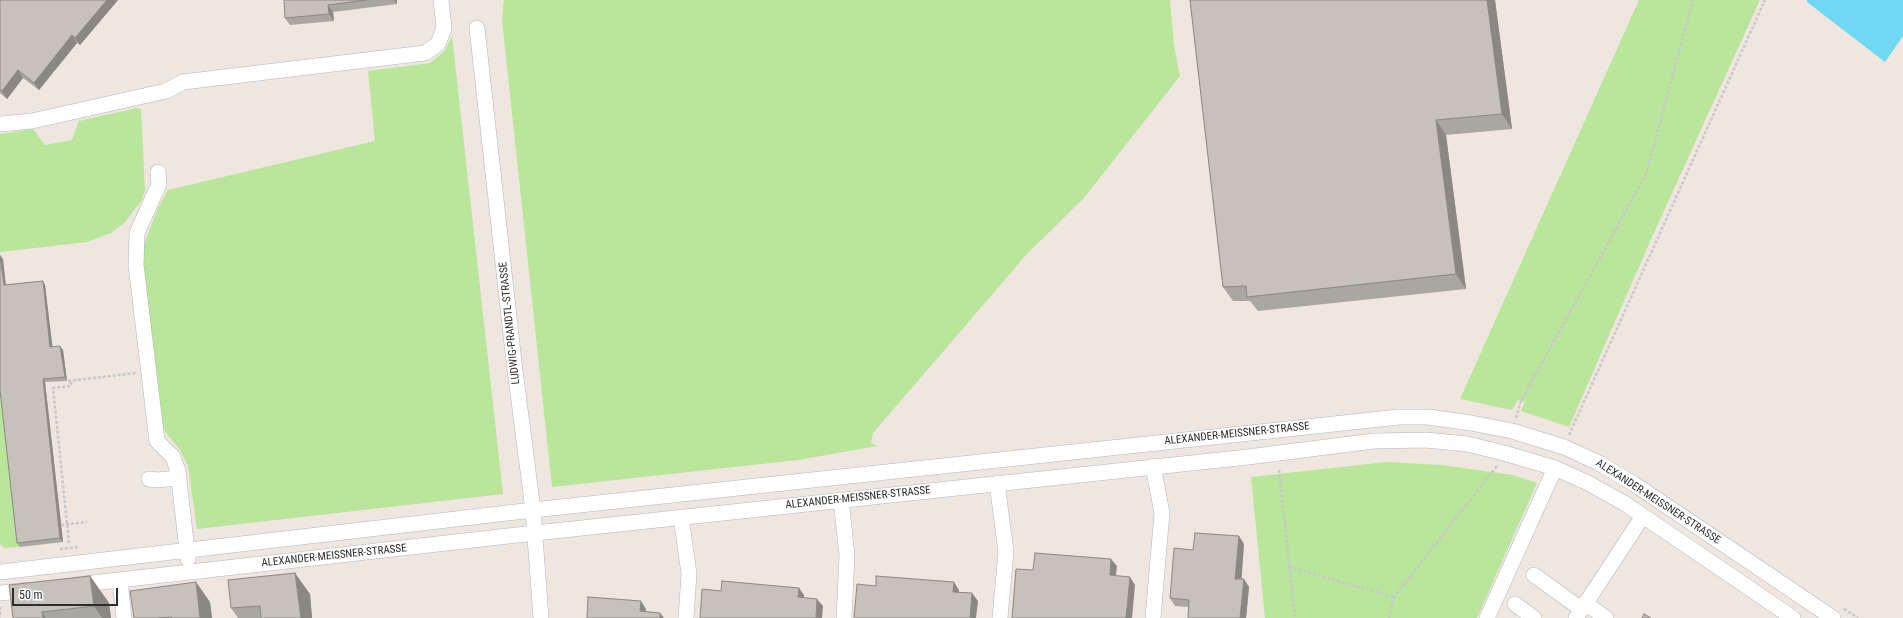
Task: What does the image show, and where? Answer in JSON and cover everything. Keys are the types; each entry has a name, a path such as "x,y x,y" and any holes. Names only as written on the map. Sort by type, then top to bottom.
{"street":[{"path":"0,124 32,121 166,91 183,82 425,53 438,44 444,28 441,0"},
{"name":"LUDWIG-PRANDTL-STRASSE","path":"477,28 514,362 533,510 541,618"},
{"path":"158,172 159,184 137,232 136,265 157,441 173,457 179,478 189,572"},
{"name":"ALEXANDER-MEISSNER-STRASSE","path":"0,572 533,510 1399,417 1428,417 1512,431 1564,447 1598,463 1634,484 1833,618"},
{"path":"1426,440 1428,417"},
{"name":"ALEXANDER-MEISSNER-STRASSE","path":"60,586 1374,441 1426,440 1467,444 1555,468 1588,483 1624,503 1793,618"},
{"path":"1046,456 1048,477"},
{"path":"1153,466 1162,513 1153,618"},
{"path":"1487,618 1555,468"},
{"path":"149,479 157,480 179,478"},
{"path":"997,483 1006,552 1000,618"},
{"path":"666,496 674,518 689,574 686,618"},
{"path":"841,500 847,555 844,618"},
{"path":"1581,610 1643,516"},
{"path":"1534,575 1581,610 1606,618"},
{"path":"120,580 124,618"},
{"path":"1772,604 1785,587"},
{"path":"0,593 45,588"},
{"path":"1515,604 1534,618"}],"path":[{"path":"1521,401 1646,174 1693,0"},
{"path":"1564,447 1765,0"},
{"path":"69,543 53,388 71,386 69,381 149,371"},
{"path":"1493,463 1498,464"},
{"path":"1279,470 1294,618"},
{"path":"1389,618 1394,597 1487,480"},
{"path":"61,526 86,522"},
{"path":"1289,567 1394,597"},
{"path":"0,605 0,618"}],"green space":[{"path":"504,0 1170,0 1174,46 1180,76 1083,199 1027,254 873,433 871,443 877,446 798,460 552,487 502,20"},
{"path":"1639,0 1760,0 1652,237 1569,427 1521,411 1525,402 1518,400 1512,410 1460,399"},
{"path":"452,36 503,494 197,529 188,466 180,450 164,430 161,418 143,261 143,247 158,208 168,190 375,141 368,71 430,63 445,51"},
{"path":"137,108 141,109 145,190 142,200 125,222 111,233 87,242 0,252 0,134 33,129 45,145 72,140 79,121"},
{"path":"0,369 20,547 5,548 0,544"},
{"path":"1387,462 1441,465 1513,475 1537,483 1477,618 1265,618 1251,477"}],"water":[{"path":"1807,0 1903,0 1903,36 1885,62 1807,2"}],"building":[{"path":"0,0 107,0 75,38 72,35 34,83 18,70 2,91 0,90"},
{"path":"284,0 367,0 328,5 329,14 285,18"},
{"path":"1190,0 1487,0 1502,114 1436,120 1456,274 1247,297 1246,286 1223,287"},
{"path":"0,256 4,285 43,281 50,347 60,346 65,377 43,379 60,538 17,543 0,390"},
{"path":"1195,533 1239,536 1235,579 1244,579 1240,618 1188,618 1189,600 1170,598 1174,548 1193,550"},
{"path":"1035,553 1111,559 1110,575 1130,577 1126,618 1012,618 1016,569 1033,570"},
{"path":"295,573 301,618 261,618 260,606 231,608 228,580"},
{"path":"90,576 94,606 42,612 43,618 13,618 9,585"},
{"path":"876,576 954,582 953,592 972,593 970,618 854,618 857,584 876,586"},
{"path":"722,581 799,588 798,597 817,599 816,618 700,618 702,589 721,591"},
{"path":"196,582 200,618 134,618 130,591"},
{"path":"588,597 641,601 640,611 660,613 660,618 587,618"},
{"path":"1644,614 1651,618 1642,618"}]}
